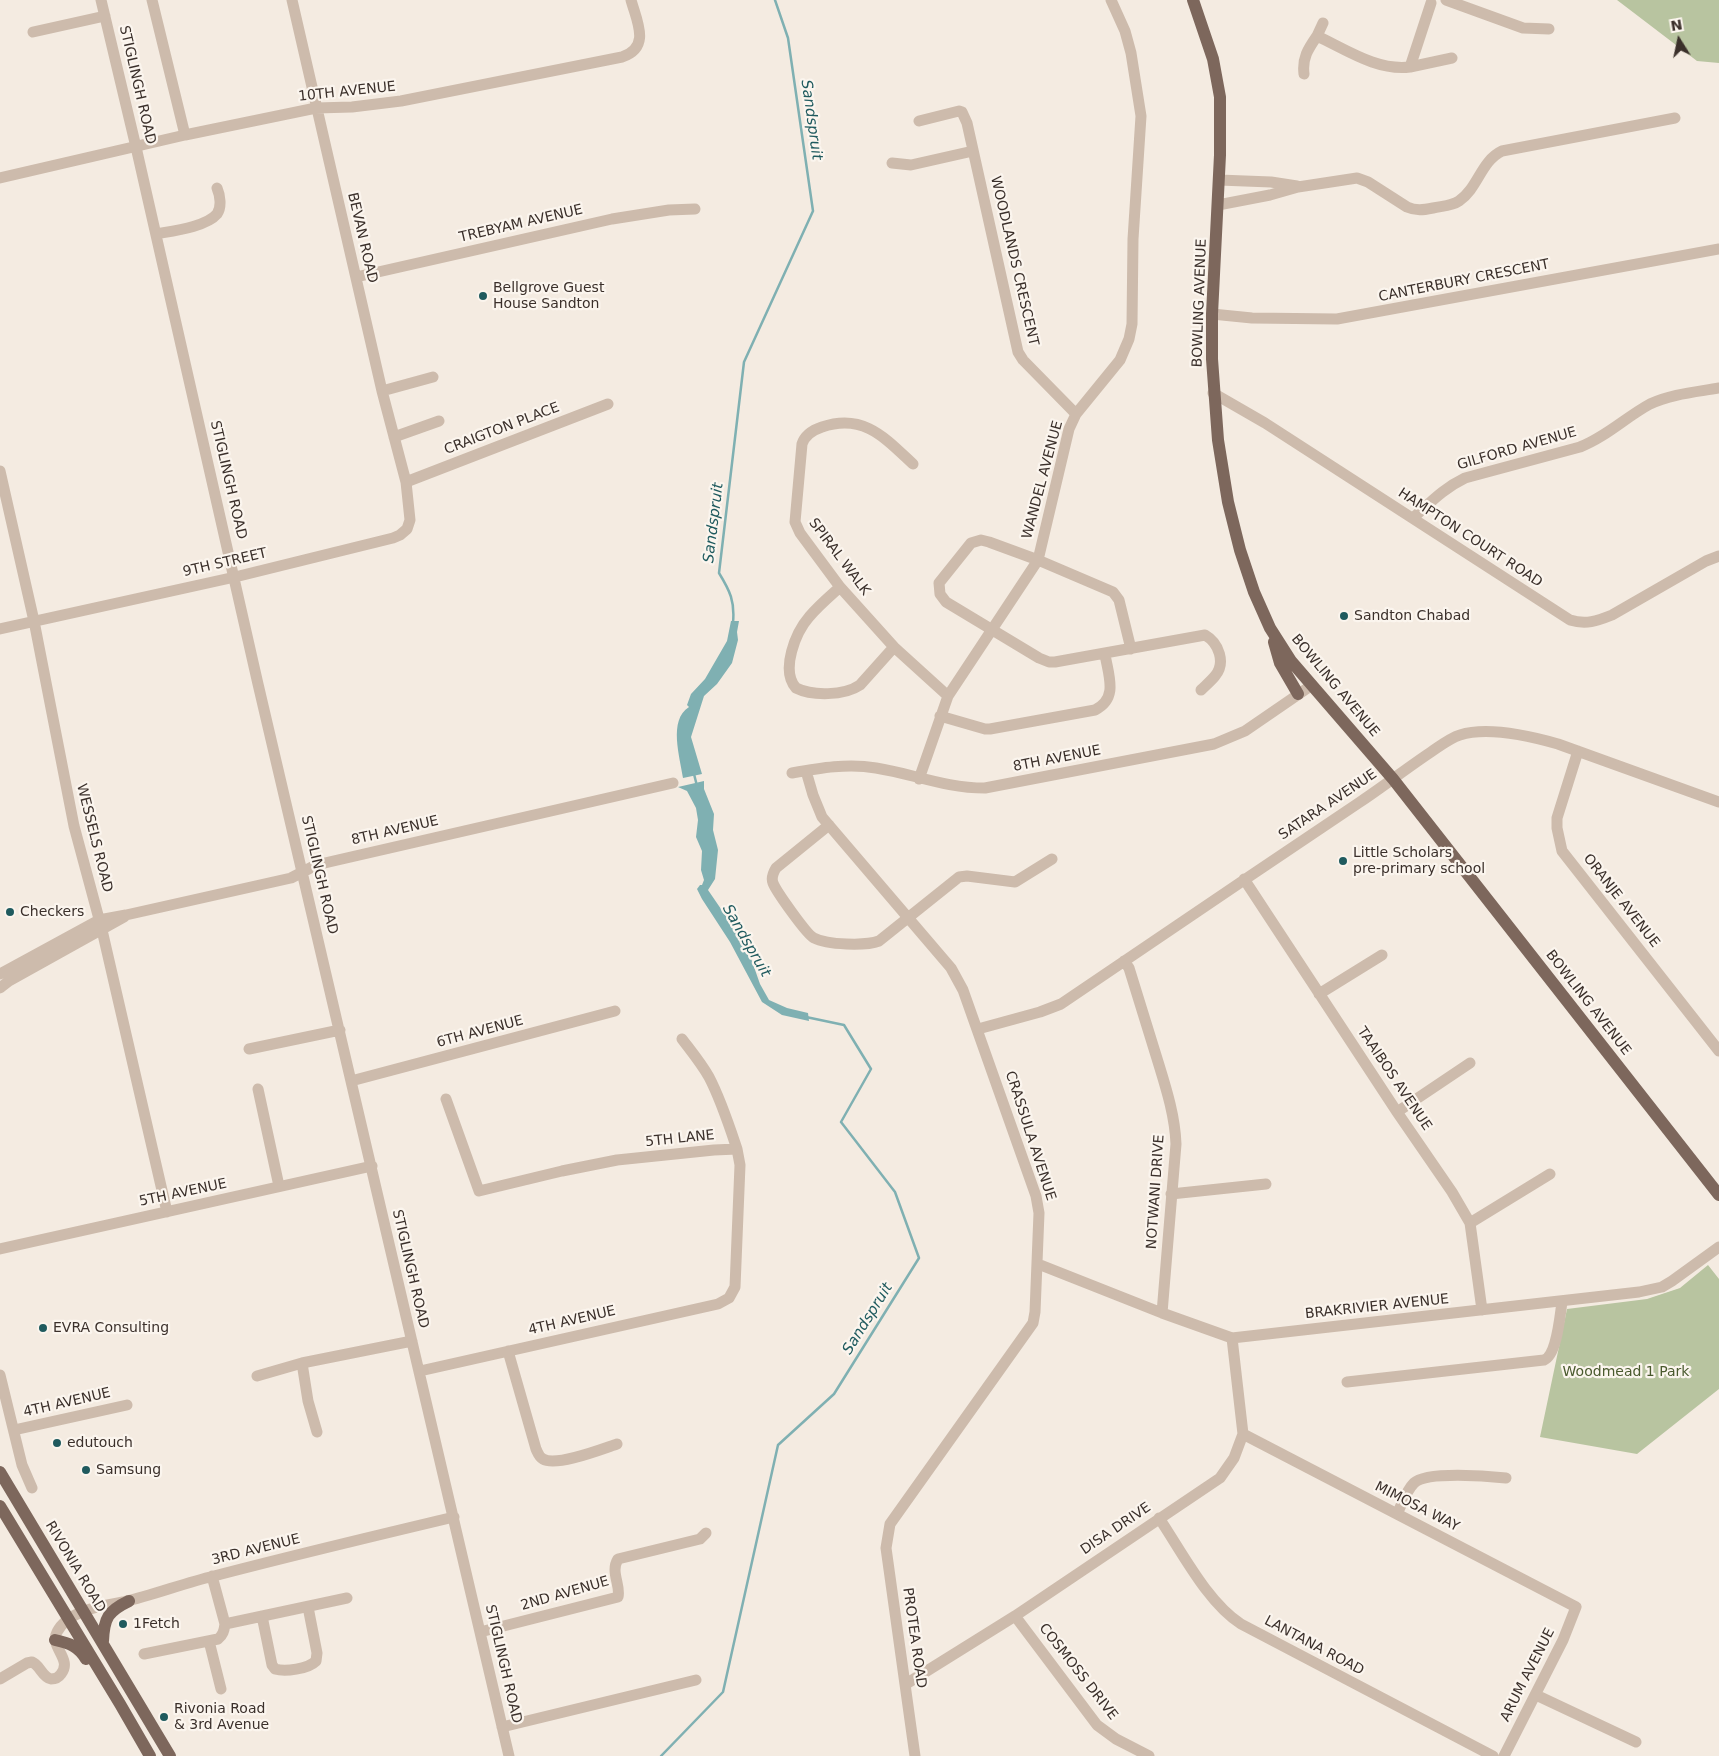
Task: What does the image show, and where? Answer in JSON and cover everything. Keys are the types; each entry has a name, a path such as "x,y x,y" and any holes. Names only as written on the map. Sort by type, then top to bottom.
{"main road":[{"name":"BOWLING AVENUE","path":"1193,0 1207,38 1219,88 1221,131 1212,314 1213,393 1220,459 1231,517 1246,569 1270,628 1285,653 1394,779 1719,1195"},
{"path":"1270,628 1277,655 1298,694"},
{"name":"RIVONIA ROAD","path":"0,1472 103,1641 170,1756"},
{"path":"0,1506 150,1756"},
{"path":"103,1641 104,1625 109,1614 116,1607 129,1600"},
{"path":"55,1640 70,1644 79,1650 108,1695 120,1704"}],"street":[{"name":"STIGLINGH ROAD","path":"101,0 508,1756"},
{"path":"152,0 185,135"},
{"name":"BEVAN ROAD","path":"292,0 382,391 406,482"},
{"name":"10TH AVENUE","path":"0,178 185,135 316,108 352,107 456,91 622,57 630,54 639,44 639,33 631,0"},
{"name":"WANDEL AVENUE","path":"920,779 948,696 1038,560 1070,429 1076,414 1120,360 1129,339 1132,324 1133,239 1141,116 1129,45 1125,30 1111,0"},
{"path":"1446,0 1523,28 1548,29"},
{"path":"1410,67 1433,1"},
{"path":"34,32 105,16"},
{"path":"1304,74 1303,64 1305,56 1318,36 1323,23"},
{"path":"1318,36 1376,64 1397,68 1452,58"},
{"name":"WOODLANDS CRESCENT","path":"920,121 959,111 962,112 967,123 1018,352 1023,360 1076,414"},
{"path":"1218,204 1342,179 1361,179 1412,210 1423,210 1458,202 1470,189 1492,156 1502,151 1675,118"},
{"path":"892,163 911,165 973,151"},
{"path":"1219,180 1271,182 1298,187"},
{"path":"156,234 203,223 216,215 220,205 220,195 217,188"},
{"name":"TREBYAM AVENUE","path":"356,277 620,218 669,210 695,209"},
{"name":"CANTERBURY CRESCENT","path":"1212,314 1252,318 1337,319 1719,249"},
{"path":"382,391 433,377"},
{"name":"GILFORD AVENUE","path":"1413,518 1439,494 1465,478 1580,447 1592,442 1649,405 1661,400 1719,388"},
{"name":"HAMPTON COURT ROAD","path":"1213,393 1241,408 1570,620 1579,622 1597,621 1612,615 1706,561 1719,556"},
{"name":"CRAIGTON PLACE","path":"406,482 608,404"},
{"path":"394,437 439,421"},
{"name":"SPIRAL WALK","path":"913,464 878,432 855,424 830,424 813,431 804,439 802,444 795,522 800,533 840,587 894,647 948,696"},
{"name":"WESSELS ROAD","path":"0,471 34,621 74,826 100,924 167,1212"},
{"name":"9TH STREET","path":"0,629 235,577 400,535 407,529 410,520 406,482"},
{"path":"1131,649 1119,600 1114,592 989,542 974,541 939,583 940,594 946,602 1049,662 1105,654 1131,649 1205,634 1214,642 1221,660 1216,675 1201,690"},
{"path":"840,587 806,621 792,649 789,658 790,678 796,688 814,692 837,693 854,689 860,685 894,647"},
{"path":"940,716 990,729 1095,710 1106,702 1110,694 1105,654"},
{"name":"8TH AVENUE","path":"792,773 843,765 868,767 966,788 985,788 1214,744 1237,735 1312,685"},
{"name":"SATARA AVENUE","path":"978,1029 1040,1012 1061,1004 1447,742 1468,733 1495,732 1539,739 1578,751 1719,802"},
{"name":"ORANJE AVENUE","path":"1578,751 1557,818 1562,851 1719,1051"},
{"name":"CRASSULA AVENUE","path":"806,770 822,817 951,968 963,990 1036,1196 1040,1213 1035,1312 1032,1323 890,1524"},
{"name":"8TH AVENUE","path":"3,979 100,924 126,916 291,878 316,865 673,783"},
{"path":"829,825 773,872 773,883 807,933 815,939 822,941 867,944 879,940 959,877 967,876 1015,882 1052,860"},
{"name":"TAAIBOS AVENUE","path":"1244,879 1397,1112 1452,1192 1470,1223 1482,1310"},
{"path":"1319,994 1382,955"},
{"name":"NOTWANI DRIVE","path":"1124,961 1129,968 1173,1113 1176,1144 1162,1313"},
{"name":"6TH AVENUE","path":"352,1081 615,1011"},
{"path":"249,1050 340,1030"},
{"path":"682,1039 709,1076 721,1103 737,1149"},
{"path":"1397,1112 1470,1062"},
{"path":"258,1089 279,1186"},
{"name":"5TH LANE","path":"446,1099 479,1190 617,1160 737,1149"},
{"name":"4TH AVENUE","path":"420,1371 718,1304 730,1298 735,1287 740,1165 737,1149"},
{"name":"5TH AVENUE","path":"0,1249 372,1166"},
{"path":"1470,1223 1550,1174"},
{"path":"1172,1194 1266,1184"},
{"name":"BRAKRIVIER AVENUE","path":"1038,1264 1162,1313 1232,1338 1639,1292 1662,1287 1719,1247"},
{"path":"1347,1382 1548,1359 1553,1350 1562,1302"},
{"name":"DISA DRIVE","path":"906,1684 1016,1616 1220,1478 1234,1458 1244,1434 1232,1338"},
{"path":"257,1376 302,1363 412,1341"},
{"path":"508,1351 536,1450 541,1458 546,1461 560,1461 617,1444"},
{"path":"302,1363 308,1401 317,1432"},
{"path":"0,1375 2,1395 14,1430 22,1465 32,1488"},
{"name":"4TH AVENUE","path":"14,1430 127,1405"},
{"name":"MIMOSA WAY","path":"1244,1434 1576,1607"},
{"path":"1397,1514 1412,1486 1424,1478 1476,1475 1506,1478"},
{"name":"3RD AVENUE","path":"55,1640 58,1631 83,1610 129,1600 212,1576 454,1517"},
{"name":"LANTANA ROAD","path":"1159,1518 1212,1599 1230,1617 1249,1629 1493,1756"},
{"name":"PROTEA ROAD","path":"890,1524 886,1548 915,1756"},
{"name":"2ND AVENUE","path":"480,1632 618,1597 619,1593 614,1570 618,1559 700,1539 706,1533"},
{"path":"144,1654 221,1637 224,1624 212,1576"},
{"path":"224,1624 346,1598"},
{"path":"262,1616 274,1669 281,1670 309,1666 317,1658 308,1606"},
{"name":"ARUM AVENUE","path":"1504,1756 1564,1640 1576,1607"},
{"name":"COSMOSS DRIVE","path":"1016,1616 1097,1725 1116,1739 1149,1756"},
{"path":"0,1679 27,1662 36,1664 47,1677 52,1679 58,1678 65,1668 65,1664 55,1640"},
{"path":"209,1641 221,1689"},
{"path":"502,1727 696,1680"},
{"path":"1536,1695 1636,1742"}],"green space":[{"path":"1617,0 1719,0 1719,63 1697,61"},
{"name":"Woodmead 1 Park","path":"1708,1265 1719,1279 1719,1389 1637,1454 1540,1437 1567,1309 1647,1299 1680,1288"}],"water":[{"path":"731,621 739,621 738,640 732,663 717,684 704,696 691,737 702,774 683,778 677,740 679,721 689,707 687,705 691,694 705,679 727,641"},
{"path":"704,781 704,789 714,814 713,830 718,850 715,879 708,890 747,947 760,984 769,1000 787,1008 808,1013 809,1021 782,1015 762,1002 730,942 697,889 704,880 701,870 702,851 696,837 698,820 696,808 687,791 678,787"}],"waterway":[{"name":"Sandspruit","path":"733,623 731,596 719,573 744,362 813,211 788,38 775,0"},
{"name":"Sandspruit","path":"694,774 697,786"},
{"name":"Sandspruit","path":"661,1756 723,1692 778,1445 834,1394 919,1258 895,1192 841,1122 871,1069 844,1025 806,1017"}],"place":[{"name":"Bellgrove Guest House Sandton","path":"483,296"},
{"name":"Sandton Chabad","path":"1344,616"},
{"name":"Little Scholars pre-primary school","path":"1343,861"},
{"name":"Checkers","path":"10,912"},
{"name":"EVRA Consulting","path":"43,1328"},
{"name":"edutouch","path":"57,1443"},
{"name":"Samsung","path":"86,1470"},
{"name":"1Fetch","path":"123,1624"},
{"name":"Rivonia Road & 3rd Avenue","path":"164,1717"}]}
